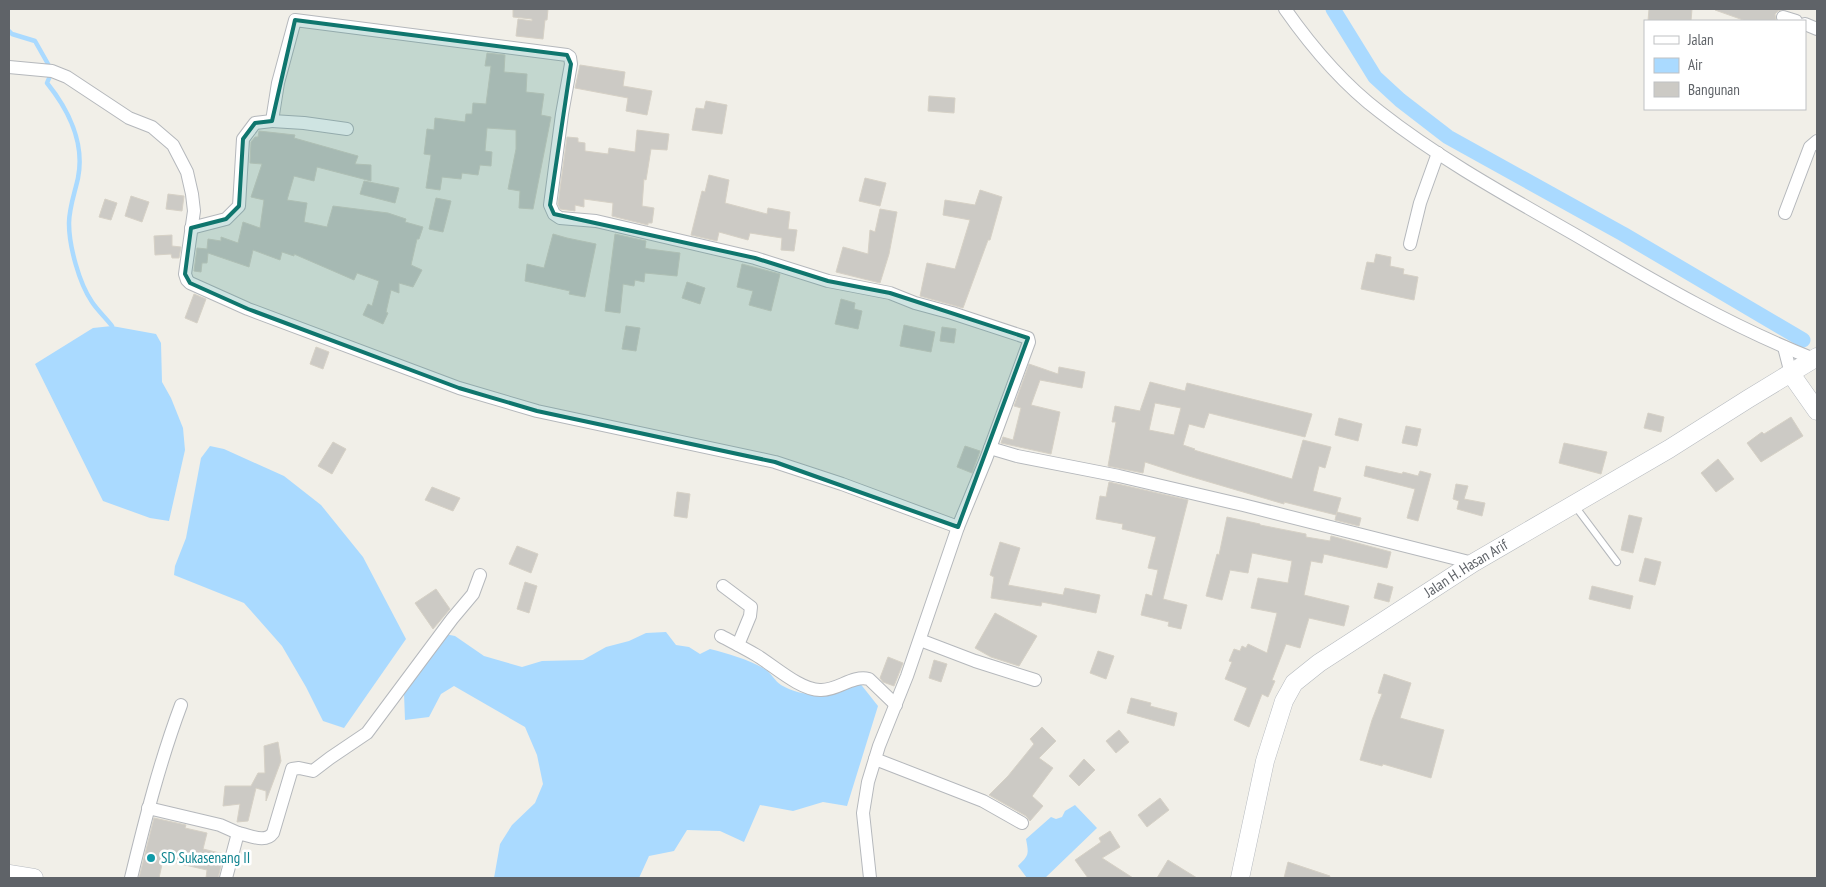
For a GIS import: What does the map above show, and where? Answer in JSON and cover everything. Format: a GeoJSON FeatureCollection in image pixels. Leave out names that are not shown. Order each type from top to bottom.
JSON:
{"type":"FeatureCollection","features":[{"type":"Feature","properties":{"kind":"main road","name":"Jalan H. Hasan Arif"},"geometry":{"type":"LineString","coordinates":[[1240,878],[1265,761],[1284,701],[1294,683],[1319,663],[1474,563],[1816,360]]}},
{"type":"Feature","properties":{"kind":"main road"},"geometry":{"type":"LineString","coordinates":[[1790,374],[1817,411]]}},
{"type":"Feature","properties":{"kind":"main road"},"geometry":{"type":"LineString","coordinates":[[9,874],[34,878]]}},
{"type":"Feature","properties":{"kind":"street"},"geometry":{"type":"LineString","coordinates":[[1285,9],[1300,30],[1343,78],[1379,112],[1438,153],[1670,291],[1784,347],[1816,360]]}},
{"type":"Feature","properties":{"kind":"street"},"geometry":{"type":"LineString","coordinates":[[1783,17],[1793,20]]}},
{"type":"Feature","properties":{"kind":"street"},"geometry":{"type":"LineString","coordinates":[[272,121],[278,83],[295,20],[567,54],[570,57],[571,64],[562,114],[550,205],[554,214],[560,218],[596,221],[754,258],[828,280],[890,292],[915,302],[1028,338],[1029,342],[990,448],[958,527],[920,640],[892,701],[868,782],[863,813],[870,878]]}},
{"type":"Feature","properties":{"kind":"street"},"geometry":{"type":"LineString","coordinates":[[9,68],[52,71],[73,81],[129,118],[152,127],[165,137],[179,153],[188,172],[194,211],[186,280],[197,287],[444,383],[506,404],[775,462],[958,527]]}},
{"type":"Feature","properties":{"kind":"street"},"geometry":{"type":"LineString","coordinates":[[191,228],[226,219],[239,206],[243,139],[255,123],[272,121],[304,123],[347,129]]}},
{"type":"Feature","properties":{"kind":"street"},"geometry":{"type":"LineString","coordinates":[[1785,214],[1810,147],[1817,141]]}},
{"type":"Feature","properties":{"kind":"street"},"geometry":{"type":"LineString","coordinates":[[1410,244],[1420,203],[1438,153]]}},
{"type":"Feature","properties":{"kind":"street"},"geometry":{"type":"LineString","coordinates":[[1784,347],[1790,374]]}},
{"type":"Feature","properties":{"kind":"street"},"geometry":{"type":"LineString","coordinates":[[990,448],[1018,456],[1119,476],[1243,505],[1474,563]]}},
{"type":"Feature","properties":{"kind":"street"},"geometry":{"type":"LineString","coordinates":[[148,808],[220,825],[238,833],[264,840],[269,838],[273,833],[292,770],[299,768],[313,771],[367,733],[452,619],[473,594],[480,575]]}},
{"type":"Feature","properties":{"kind":"street"},"geometry":{"type":"LineString","coordinates":[[723,586],[750,607],[750,616],[738,645]]}},
{"type":"Feature","properties":{"kind":"street"},"geometry":{"type":"LineString","coordinates":[[721,636],[813,689],[835,688],[858,678],[869,679],[892,701]]}},
{"type":"Feature","properties":{"kind":"street"},"geometry":{"type":"LineString","coordinates":[[920,640],[1035,680]]}},
{"type":"Feature","properties":{"kind":"street"},"geometry":{"type":"LineString","coordinates":[[130,878],[148,808],[181,705]]}},
{"type":"Feature","properties":{"kind":"street"},"geometry":{"type":"LineString","coordinates":[[875,759],[983,801],[1022,823]]}},
{"type":"Feature","properties":{"kind":"street"},"geometry":{"type":"LineString","coordinates":[[226,878],[238,833]]}},
{"type":"Feature","properties":{"kind":"lane"},"geometry":{"type":"LineString","coordinates":[[1574,505],[1617,562]]}},
{"type":"Feature","properties":{"kind":"highlighted area"},"geometry":{"type":"Polygon","coordinates":[[[295,20],[567,55],[571,64],[550,205],[554,214],[755,258],[828,281],[890,293],[1028,338],[958,527],[775,462],[537,411],[459,388],[248,309],[190,283],[185,274],[191,228],[226,219],[239,206],[243,139],[255,123],[272,121],[295,20]]]}},
{"type":"Feature","properties":{"kind":"water"},"geometry":{"type":"Polygon","coordinates":[[[112,326],[156,334],[161,343],[162,382],[171,398],[183,428],[185,450],[169,521],[150,518],[103,501],[35,364],[93,328],[112,326]]]}},
{"type":"Feature","properties":{"kind":"water"},"geometry":{"type":"Polygon","coordinates":[[[210,446],[224,449],[284,476],[321,505],[363,557],[406,639],[344,728],[323,721],[282,646],[244,603],[174,575],[175,566],[186,538],[201,458],[210,446]]]}},
{"type":"Feature","properties":{"kind":"water"},"geometry":{"type":"Polygon","coordinates":[[[666,632],[676,645],[689,647],[700,654],[710,649],[745,660],[765,669],[781,685],[801,693],[820,694],[859,682],[878,706],[847,806],[823,802],[793,811],[760,805],[744,842],[720,831],[687,830],[674,851],[649,856],[639,878],[494,878],[500,844],[512,825],[535,803],[543,784],[537,755],[525,727],[454,686],[441,694],[429,717],[405,720],[404,693],[445,634],[455,636],[484,656],[522,667],[542,661],[583,660],[606,647],[629,641],[646,633],[666,632]]]}},
{"type":"Feature","properties":{"kind":"water"},"geometry":{"type":"Polygon","coordinates":[[[1075,805],[1097,828],[1045,878],[1027,878],[1018,866],[1027,854],[1026,839],[1051,817],[1056,819],[1062,817],[1065,811],[1075,805]]]}},
{"type":"Feature","properties":{"kind":"building"},"geometry":{"type":"Polygon","coordinates":[[[513,9],[548,9],[543,39],[516,36],[518,19],[532,21],[532,19],[513,17],[513,9]]]}},
{"type":"Feature","properties":{"kind":"building"},"geometry":{"type":"Polygon","coordinates":[[[1649,9],[1692,9],[1691,20],[1648,20],[1649,9]]]}},
{"type":"Feature","properties":{"kind":"building"},"geometry":{"type":"Polygon","coordinates":[[[1783,9],[1775,14],[1776,20],[1743,20],[1715,10],[1783,9]]]}},
{"type":"Feature","properties":{"kind":"building"},"geometry":{"type":"Polygon","coordinates":[[[487,53],[505,55],[504,72],[527,74],[526,92],[544,94],[541,115],[551,117],[533,209],[519,208],[520,191],[508,189],[516,149],[516,130],[487,128],[485,151],[492,152],[491,166],[480,165],[478,175],[462,173],[461,179],[442,177],[440,190],[426,188],[431,155],[424,154],[427,129],[434,130],[435,118],[465,122],[466,114],[472,114],[473,103],[486,104],[491,66],[485,66],[487,53]]]}},
{"type":"Feature","properties":{"kind":"building"},"geometry":{"type":"Polygon","coordinates":[[[580,65],[625,72],[623,86],[652,91],[647,115],[626,111],[628,98],[575,88],[580,65]]]}},
{"type":"Feature","properties":{"kind":"building"},"geometry":{"type":"Polygon","coordinates":[[[929,96],[955,98],[954,113],[928,111],[929,96]]]}},
{"type":"Feature","properties":{"kind":"building"},"geometry":{"type":"Polygon","coordinates":[[[706,101],[727,105],[722,134],[692,130],[696,108],[704,109],[706,101]]]}},
{"type":"Feature","properties":{"kind":"building"},"geometry":{"type":"Polygon","coordinates":[[[637,130],[669,134],[667,150],[651,149],[646,180],[644,179],[642,206],[654,208],[652,223],[648,223],[648,225],[612,216],[613,203],[584,199],[584,207],[575,205],[575,211],[560,209],[558,204],[567,137],[578,138],[578,142],[585,143],[585,151],[608,154],[609,148],[635,152],[637,130]]]}},
{"type":"Feature","properties":{"kind":"building"},"geometry":{"type":"Polygon","coordinates":[[[259,131],[295,135],[294,138],[358,156],[355,164],[371,165],[371,181],[317,167],[314,181],[294,176],[287,200],[307,203],[304,222],[327,227],[333,206],[388,213],[406,219],[405,222],[423,227],[419,239],[417,239],[411,265],[422,270],[413,287],[399,283],[399,293],[391,290],[386,312],[388,313],[383,324],[363,315],[368,304],[372,306],[379,281],[357,273],[354,280],[294,254],[294,256],[282,252],[280,260],[253,250],[249,267],[208,253],[207,263],[202,263],[201,272],[194,271],[197,248],[207,249],[208,239],[221,241],[221,237],[238,243],[243,222],[260,228],[264,200],[251,197],[262,164],[250,163],[251,142],[255,137],[258,137],[259,131]]]}},
{"type":"Feature","properties":{"kind":"building"},"geometry":{"type":"Polygon","coordinates":[[[709,175],[729,180],[725,203],[767,214],[768,208],[790,212],[788,229],[797,230],[794,251],[781,250],[782,238],[750,233],[748,240],[719,232],[717,241],[691,235],[702,191],[705,192],[709,175]]]}},
{"type":"Feature","properties":{"kind":"building"},"geometry":{"type":"Polygon","coordinates":[[[865,178],[886,183],[880,206],[859,201],[865,178]]]}},
{"type":"Feature","properties":{"kind":"building"},"geometry":{"type":"Polygon","coordinates":[[[364,181],[399,188],[395,203],[360,194],[364,181]]]}},
{"type":"Feature","properties":{"kind":"building"},"geometry":{"type":"Polygon","coordinates":[[[980,190],[1002,197],[990,240],[988,240],[963,308],[920,296],[927,263],[955,269],[970,220],[943,215],[945,200],[975,205],[980,190]]]}},
{"type":"Feature","properties":{"kind":"building"},"geometry":{"type":"Polygon","coordinates":[[[168,194],[184,196],[182,211],[166,209],[168,194]]]}},
{"type":"Feature","properties":{"kind":"building"},"geometry":{"type":"Polygon","coordinates":[[[131,196],[149,202],[142,222],[125,216],[131,196]]]}},
{"type":"Feature","properties":{"kind":"building"},"geometry":{"type":"Polygon","coordinates":[[[436,198],[451,201],[443,232],[429,229],[436,198]]]}},
{"type":"Feature","properties":{"kind":"building"},"geometry":{"type":"Polygon","coordinates":[[[105,199],[117,203],[111,220],[99,217],[105,199]]]}},
{"type":"Feature","properties":{"kind":"building"},"geometry":{"type":"Polygon","coordinates":[[[880,209],[897,212],[889,254],[880,283],[836,272],[843,247],[868,254],[870,230],[875,232],[880,209]]]}},
{"type":"Feature","properties":{"kind":"building"},"geometry":{"type":"Polygon","coordinates":[[[553,234],[596,244],[585,297],[569,294],[570,291],[525,281],[527,264],[544,268],[553,234]]]}},
{"type":"Feature","properties":{"kind":"building"},"geometry":{"type":"Polygon","coordinates":[[[615,234],[646,241],[645,248],[680,253],[677,276],[645,273],[644,282],[635,280],[634,286],[623,284],[620,313],[605,311],[615,234]]]}},
{"type":"Feature","properties":{"kind":"building"},"geometry":{"type":"Polygon","coordinates":[[[172,235],[172,246],[181,247],[179,258],[172,258],[171,254],[155,255],[154,236],[172,235]]]}},
{"type":"Feature","properties":{"kind":"building"},"geometry":{"type":"Polygon","coordinates":[[[1376,254],[1391,257],[1390,266],[1404,269],[1403,274],[1418,277],[1414,300],[1361,289],[1367,262],[1374,263],[1376,254]]]}},
{"type":"Feature","properties":{"kind":"building"},"geometry":{"type":"Polygon","coordinates":[[[742,264],[780,274],[771,311],[749,305],[753,291],[737,287],[742,264]]]}},
{"type":"Feature","properties":{"kind":"building"},"geometry":{"type":"Polygon","coordinates":[[[687,282],[705,288],[700,304],[682,298],[687,282]]]}},
{"type":"Feature","properties":{"kind":"building"},"geometry":{"type":"Polygon","coordinates":[[[194,294],[206,299],[197,323],[185,318],[194,294]]]}},
{"type":"Feature","properties":{"kind":"building"},"geometry":{"type":"Polygon","coordinates":[[[841,299],[855,303],[854,309],[862,311],[858,329],[835,324],[841,299]]]}},
{"type":"Feature","properties":{"kind":"building"},"geometry":{"type":"Polygon","coordinates":[[[904,325],[935,332],[931,352],[900,346],[904,325]]]}},
{"type":"Feature","properties":{"kind":"building"},"geometry":{"type":"Polygon","coordinates":[[[626,326],[640,328],[636,351],[622,349],[626,326]]]}},
{"type":"Feature","properties":{"kind":"building"},"geometry":{"type":"Polygon","coordinates":[[[942,327],[956,329],[954,343],[940,341],[942,327]]]}},
{"type":"Feature","properties":{"kind":"building"},"geometry":{"type":"Polygon","coordinates":[[[316,347],[329,352],[323,369],[310,364],[316,347]]]}},
{"type":"Feature","properties":{"kind":"building"},"geometry":{"type":"Polygon","coordinates":[[[1029,364],[1058,374],[1059,367],[1085,372],[1082,388],[1040,380],[1031,405],[1060,412],[1051,454],[1001,443],[1003,437],[1013,440],[1021,408],[1014,406],[1029,364]]]}},
{"type":"Feature","properties":{"kind":"building"},"geometry":{"type":"Polygon","coordinates":[[[1150,382],[1185,391],[1187,383],[1312,414],[1305,437],[1209,413],[1204,428],[1189,424],[1183,445],[1292,479],[1303,440],[1331,447],[1325,468],[1319,466],[1313,491],[1341,498],[1336,515],[1284,502],[1284,504],[1145,462],[1143,473],[1108,466],[1116,422],[1112,422],[1115,406],[1140,411],[1150,382]],[[1155,403],[1149,430],[1174,435],[1181,408],[1155,403]]]}},
{"type":"Feature","properties":{"kind":"building"},"geometry":{"type":"Polygon","coordinates":[[[1648,413],[1664,417],[1661,432],[1644,428],[1648,413]]]}},
{"type":"Feature","properties":{"kind":"building"},"geometry":{"type":"Polygon","coordinates":[[[1791,417],[1803,436],[1761,462],[1747,443],[1762,432],[1764,434],[1791,417]]]}},
{"type":"Feature","properties":{"kind":"building"},"geometry":{"type":"Polygon","coordinates":[[[1339,418],[1362,424],[1358,441],[1335,435],[1339,418]]]}},
{"type":"Feature","properties":{"kind":"building"},"geometry":{"type":"Polygon","coordinates":[[[1406,426],[1421,429],[1417,446],[1402,443],[1406,426]]]}},
{"type":"Feature","properties":{"kind":"building"},"geometry":{"type":"Polygon","coordinates":[[[333,442],[346,449],[332,474],[318,466],[333,442]]]}},
{"type":"Feature","properties":{"kind":"building"},"geometry":{"type":"Polygon","coordinates":[[[1564,443],[1607,452],[1601,474],[1559,463],[1564,443]]]}},
{"type":"Feature","properties":{"kind":"building"},"geometry":{"type":"Polygon","coordinates":[[[965,446],[980,451],[972,473],[957,467],[965,446]]]}},
{"type":"Feature","properties":{"kind":"building"},"geometry":{"type":"Polygon","coordinates":[[[1718,459],[1734,479],[1716,492],[1701,473],[1718,459]]]}},
{"type":"Feature","properties":{"kind":"building"},"geometry":{"type":"Polygon","coordinates":[[[1366,466],[1418,476],[1420,471],[1431,474],[1418,521],[1407,518],[1415,489],[1364,476],[1366,466]]]}},
{"type":"Feature","properties":{"kind":"building"},"geometry":{"type":"Polygon","coordinates":[[[1109,482],[1188,500],[1163,599],[1187,605],[1181,629],[1168,626],[1169,622],[1141,615],[1146,594],[1152,596],[1158,570],[1148,568],[1156,537],[1122,529],[1123,524],[1096,519],[1100,496],[1106,497],[1109,482]]]}},
{"type":"Feature","properties":{"kind":"building"},"geometry":{"type":"Polygon","coordinates":[[[1456,484],[1468,486],[1464,499],[1485,503],[1482,516],[1457,509],[1459,501],[1453,499],[1456,484]]]}},
{"type":"Feature","properties":{"kind":"building"},"geometry":{"type":"Polygon","coordinates":[[[432,487],[460,498],[453,511],[425,500],[432,487]]]}},
{"type":"Feature","properties":{"kind":"building"},"geometry":{"type":"Polygon","coordinates":[[[677,492],[690,494],[687,518],[674,516],[677,492]]]}},
{"type":"Feature","properties":{"kind":"building"},"geometry":{"type":"Polygon","coordinates":[[[1337,512],[1361,518],[1359,526],[1335,520],[1337,512]]]}},
{"type":"Feature","properties":{"kind":"building"},"geometry":{"type":"Polygon","coordinates":[[[1629,515],[1642,518],[1633,553],[1621,550],[1629,515]]]}},
{"type":"Feature","properties":{"kind":"building"},"geometry":{"type":"Polygon","coordinates":[[[1227,517],[1306,534],[1306,537],[1330,541],[1331,536],[1391,552],[1387,568],[1324,554],[1322,563],[1311,561],[1304,595],[1349,606],[1344,626],[1309,618],[1300,648],[1286,644],[1272,680],[1275,681],[1268,697],[1262,694],[1249,727],[1234,720],[1247,688],[1225,679],[1232,662],[1229,661],[1234,649],[1240,651],[1242,646],[1246,648],[1248,644],[1267,653],[1277,613],[1251,608],[1258,578],[1288,583],[1292,561],[1252,553],[1248,573],[1230,570],[1222,600],[1206,596],[1217,554],[1219,555],[1227,517]]]}},
{"type":"Feature","properties":{"kind":"building"},"geometry":{"type":"Polygon","coordinates":[[[1000,542],[1020,548],[1008,585],[1063,595],[1065,588],[1100,595],[1096,613],[1042,602],[1041,606],[991,598],[994,577],[990,575],[1000,542]]]}},
{"type":"Feature","properties":{"kind":"building"},"geometry":{"type":"Polygon","coordinates":[[[517,546],[538,554],[531,573],[509,564],[517,546]]]}},
{"type":"Feature","properties":{"kind":"building"},"geometry":{"type":"Polygon","coordinates":[[[1645,558],[1661,562],[1655,585],[1639,581],[1645,558]]]}},
{"type":"Feature","properties":{"kind":"building"},"geometry":{"type":"Polygon","coordinates":[[[525,582],[537,586],[529,613],[517,609],[525,582]]]}},
{"type":"Feature","properties":{"kind":"building"},"geometry":{"type":"Polygon","coordinates":[[[1378,583],[1393,587],[1389,602],[1374,598],[1378,583]]]}},
{"type":"Feature","properties":{"kind":"building"},"geometry":{"type":"Polygon","coordinates":[[[1592,586],[1633,596],[1630,609],[1589,599],[1592,586]]]}},
{"type":"Feature","properties":{"kind":"building"},"geometry":{"type":"Polygon","coordinates":[[[436,589],[450,609],[433,629],[415,603],[436,589]]]}},
{"type":"Feature","properties":{"kind":"building"},"geometry":{"type":"Polygon","coordinates":[[[995,613],[1037,636],[1019,666],[991,657],[975,648],[995,613]]]}},
{"type":"Feature","properties":{"kind":"building"},"geometry":{"type":"Polygon","coordinates":[[[1098,651],[1114,656],[1106,679],[1090,673],[1098,651]]]}},
{"type":"Feature","properties":{"kind":"building"},"geometry":{"type":"Polygon","coordinates":[[[888,657],[903,663],[894,686],[883,682],[880,678],[888,657]]]}},
{"type":"Feature","properties":{"kind":"building"},"geometry":{"type":"Polygon","coordinates":[[[934,660],[947,664],[941,682],[929,678],[934,660]]]}},
{"type":"Feature","properties":{"kind":"building"},"geometry":{"type":"Polygon","coordinates":[[[1384,674],[1411,683],[1400,718],[1444,730],[1431,778],[1383,764],[1382,766],[1360,760],[1382,694],[1378,693],[1384,674]]]}},
{"type":"Feature","properties":{"kind":"building"},"geometry":{"type":"Polygon","coordinates":[[[1131,698],[1151,703],[1150,706],[1177,713],[1174,726],[1127,713],[1131,698]]]}},
{"type":"Feature","properties":{"kind":"building"},"geometry":{"type":"Polygon","coordinates":[[[1042,727],[1056,741],[1039,758],[1053,768],[1032,796],[1043,806],[1030,821],[1026,816],[989,795],[1008,776],[1034,744],[1030,739],[1042,727]]]}},
{"type":"Feature","properties":{"kind":"building"},"geometry":{"type":"Polygon","coordinates":[[[1119,730],[1129,742],[1116,753],[1106,741],[1119,730]]]}},
{"type":"Feature","properties":{"kind":"building"},"geometry":{"type":"Polygon","coordinates":[[[278,742],[281,761],[266,801],[266,791],[256,788],[248,821],[237,822],[240,804],[223,806],[225,786],[251,786],[258,773],[265,773],[264,746],[278,742]]]}},
{"type":"Feature","properties":{"kind":"building"},"geometry":{"type":"Polygon","coordinates":[[[1084,759],[1095,770],[1079,786],[1069,776],[1084,759]]]}},
{"type":"Feature","properties":{"kind":"building"},"geometry":{"type":"Polygon","coordinates":[[[1160,798],[1169,810],[1147,827],[1138,815],[1160,798]]]}},
{"type":"Feature","properties":{"kind":"building"},"geometry":{"type":"Polygon","coordinates":[[[154,818],[186,825],[185,828],[207,833],[203,849],[224,854],[218,878],[206,878],[207,870],[163,860],[159,878],[139,878],[154,818]]]}},
{"type":"Feature","properties":{"kind":"building"},"geometry":{"type":"Polygon","coordinates":[[[1110,831],[1120,847],[1102,858],[1133,878],[1088,878],[1075,860],[1101,842],[1099,838],[1110,831]]]}},
{"type":"Feature","properties":{"kind":"building"},"geometry":{"type":"Polygon","coordinates":[[[1168,860],[1184,870],[1197,878],[1157,878],[1168,860]]]}},
{"type":"Feature","properties":{"kind":"building"},"geometry":{"type":"Polygon","coordinates":[[[1288,862],[1330,876],[1329,878],[1284,878],[1288,862]]]}},
{"type":"Feature","properties":{"kind":"waterway"},"geometry":{"type":"LineString","coordinates":[[1333,9],[1375,77],[1400,100],[1448,137],[1623,234],[1803,340]]}},
{"type":"Feature","properties":{"kind":"waterway"},"geometry":{"type":"LineString","coordinates":[[9,31],[12,34],[35,41],[52,71],[47,83],[62,104],[73,127],[77,139],[80,165],[69,217],[69,232],[73,253],[87,294],[112,326]]}},
{"type":"Feature","properties":{"kind":"place","name":"SD Sukasenang II"},"geometry":{"type":"Point","coordinates":[151,858]}}]}
